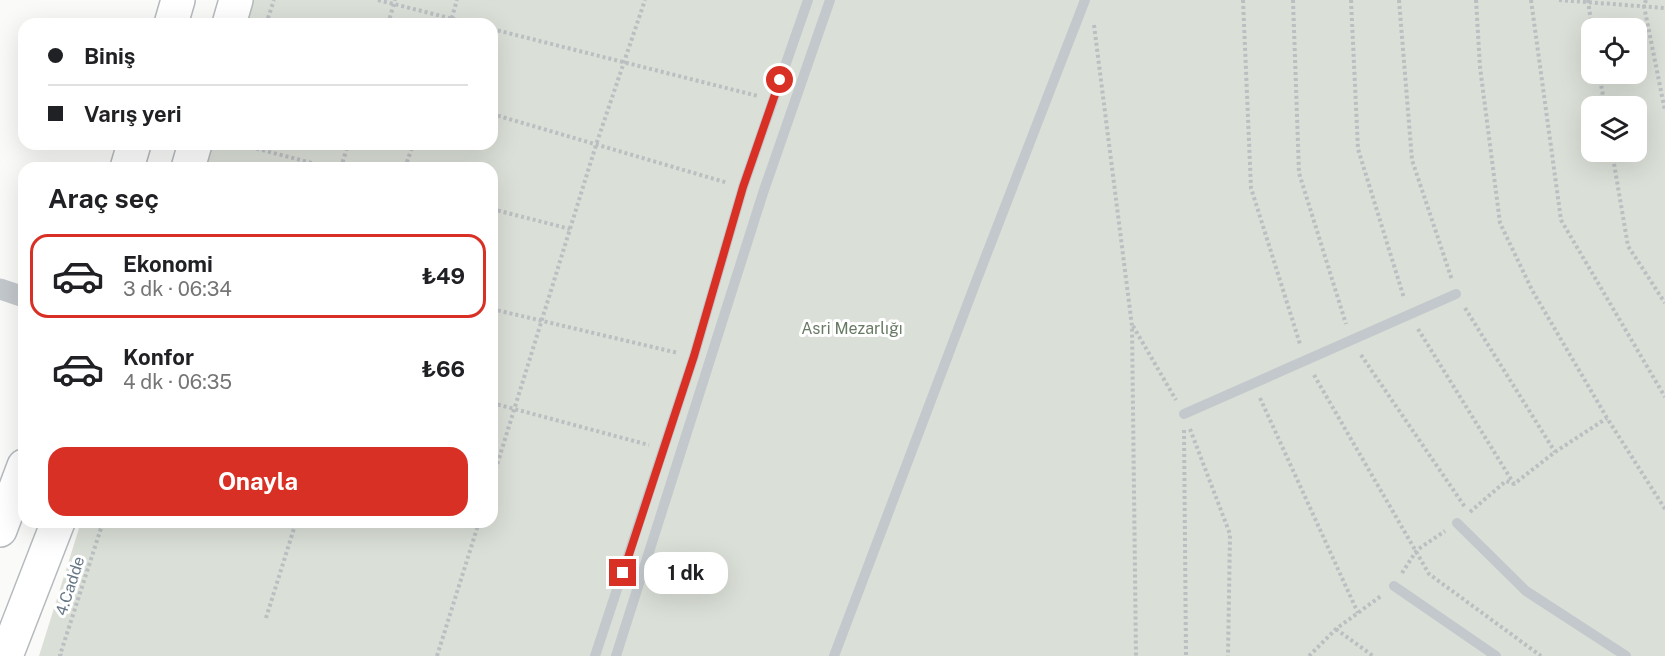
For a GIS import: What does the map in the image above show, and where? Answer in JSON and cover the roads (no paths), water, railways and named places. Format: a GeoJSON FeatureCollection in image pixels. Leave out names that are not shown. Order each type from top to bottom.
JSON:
{"type":"FeatureCollection","features":[{"type":"Feature","properties":{"kind":"main road"},"geometry":{"type":"LineString","coordinates":[[173,18],[178,0]]}},
{"type":"Feature","properties":{"kind":"main road"},"geometry":{"type":"LineString","coordinates":[[231,18],[236,0]]}},
{"type":"Feature","properties":{"kind":"main road"},"geometry":{"type":"LineString","coordinates":[[0,530],[18,482]]}},
{"type":"Feature","properties":{"kind":"main road"},"geometry":{"type":"LineString","coordinates":[[6,656],[56,528]]}},
{"type":"Feature","properties":{"kind":"street"},"geometry":{"type":"LineString","coordinates":[[0,289],[18,295]]}},
{"type":"Feature","properties":{"kind":"lane"},"geometry":{"type":"LineString","coordinates":[[595,656],[694,356],[743,187],[808,0]]}},
{"type":"Feature","properties":{"kind":"lane"},"geometry":{"type":"LineString","coordinates":[[616,656],[763,194],[830,0]]}},
{"type":"Feature","properties":{"kind":"lane"},"geometry":{"type":"LineString","coordinates":[[834,656],[972,290],[1085,0]]}},
{"type":"Feature","properties":{"kind":"lane"},"geometry":{"type":"LineString","coordinates":[[1184,414],[1351,341],[1408,313],[1456,294]]}},
{"type":"Feature","properties":{"kind":"lane"},"geometry":{"type":"LineString","coordinates":[[1457,523],[1526,591],[1626,656]]}},
{"type":"Feature","properties":{"kind":"lane"},"geometry":{"type":"LineString","coordinates":[[1394,586],[1496,656]]}},
{"type":"Feature","properties":{"kind":"park label","name":"Asri Mezarlığı"},"geometry":{"type":"Point","coordinates":[852,328]}}]}
